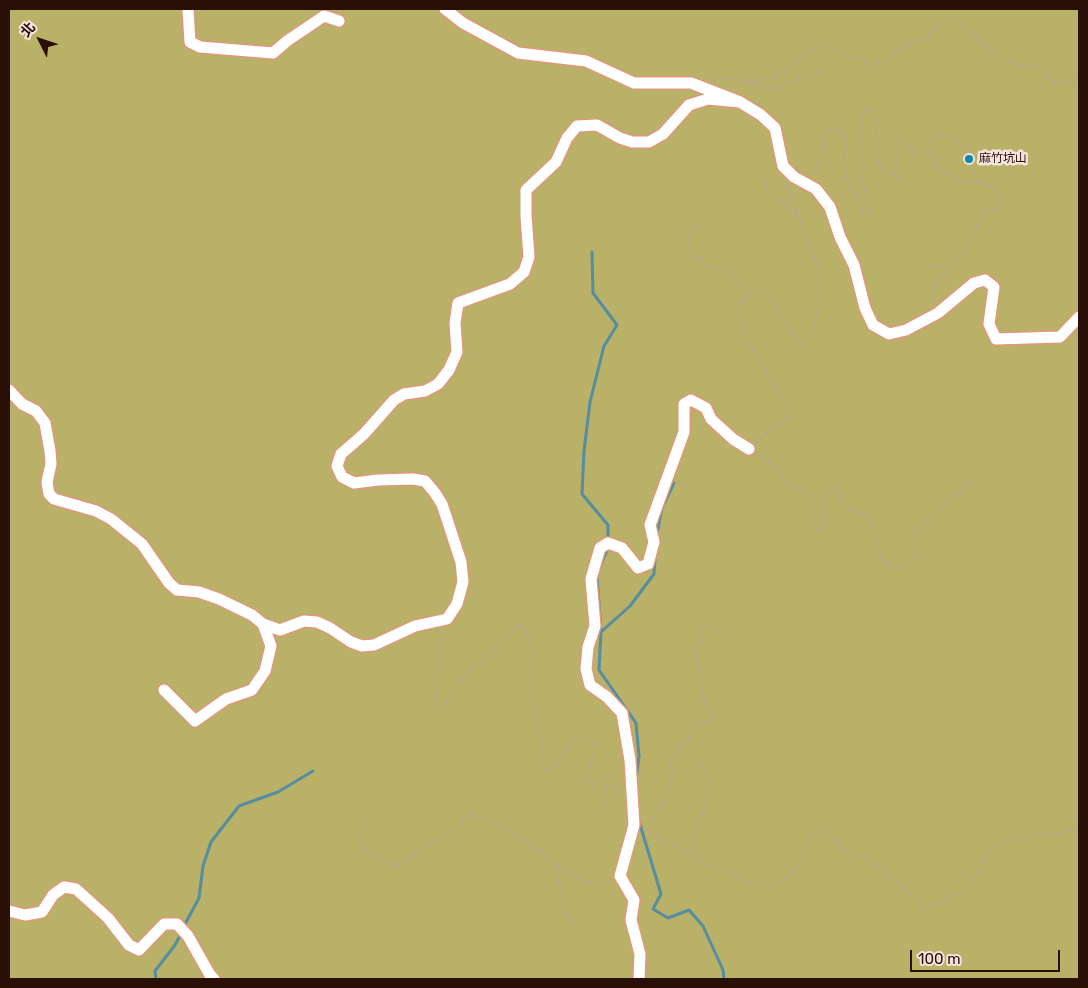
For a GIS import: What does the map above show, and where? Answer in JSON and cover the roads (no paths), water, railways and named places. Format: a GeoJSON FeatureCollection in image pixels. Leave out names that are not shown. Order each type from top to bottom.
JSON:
{"type":"FeatureCollection","features":[{"type":"Feature","properties":{"kind":"street"},"geometry":{"type":"LineString","coordinates":[[188,9],[190,42],[200,47],[273,53],[324,16],[340,21]]}},
{"type":"Feature","properties":{"kind":"street"},"geometry":{"type":"LineString","coordinates":[[444,9],[463,23],[518,53],[586,61],[634,83],[691,83],[740,102],[761,115],[775,128],[783,166],[794,177],[816,189],[830,207],[840,237],[854,265],[865,308],[873,325],[889,334],[906,330],[938,313],[974,283],[985,280],[994,287],[989,324],[996,339],[1060,337],[1079,318]]}},
{"type":"Feature","properties":{"kind":"street"},"geometry":{"type":"LineString","coordinates":[[9,390],[22,404],[36,412],[45,424],[51,464],[47,482],[49,494],[54,499],[96,511],[111,519],[142,544],[169,584],[177,590],[199,592],[219,599],[252,615],[263,624],[280,630],[304,621],[317,622],[330,628],[350,642],[362,646],[374,645],[415,626],[447,619],[457,604],[463,582],[461,562],[444,510],[435,493],[425,481],[413,479],[354,483],[342,477],[338,466],[341,454],[364,434],[394,400],[404,394],[426,390],[438,384],[449,370],[456,352],[455,323],[458,303],[510,284],[524,272],[530,257],[526,216],[526,190],[556,162],[567,138],[577,126],[597,125],[620,138],[632,142],[649,142],[663,134],[689,106],[708,100],[740,102]]}},
{"type":"Feature","properties":{"kind":"street"},"geometry":{"type":"LineString","coordinates":[[639,979],[640,954],[631,920],[634,900],[620,876],[634,825],[630,760],[622,713],[607,697],[590,685],[586,669],[588,647],[595,626],[591,579],[600,548],[608,543],[622,548],[638,568],[648,564],[654,542],[650,525],[684,432],[684,404],[691,400],[706,408],[711,419],[733,439],[749,449]]}},
{"type":"Feature","properties":{"kind":"street"},"geometry":{"type":"LineString","coordinates":[[164,690],[195,721],[226,699],[252,690],[265,671],[272,646],[263,624]]}},
{"type":"Feature","properties":{"kind":"street"},"geometry":{"type":"LineString","coordinates":[[9,910],[25,914],[42,912],[53,895],[64,887],[76,889],[108,918],[129,945],[139,950],[164,924],[177,924],[188,936],[210,976],[214,979]]}},
{"type":"Feature","properties":{"kind":"waterway"},"geometry":{"type":"LineString","coordinates":[[592,252],[593,293],[617,325],[604,346],[590,402],[584,451],[582,494],[608,525],[608,542]]}},
{"type":"Feature","properties":{"kind":"waterway"},"geometry":{"type":"LineString","coordinates":[[657,534],[662,508],[674,483]]}},
{"type":"Feature","properties":{"kind":"waterway"},"geometry":{"type":"LineString","coordinates":[[600,567],[608,548]]}},
{"type":"Feature","properties":{"kind":"waterway"},"geometry":{"type":"LineString","coordinates":[[602,631],[630,606],[654,574],[655,558]]}},
{"type":"Feature","properties":{"kind":"waterway"},"geometry":{"type":"LineString","coordinates":[[597,575],[601,632],[599,670],[636,723],[639,756],[636,780]]}},
{"type":"Feature","properties":{"kind":"waterway"},"geometry":{"type":"LineString","coordinates":[[184,926],[199,898],[203,866],[211,842],[239,806],[278,792],[313,771]]}},
{"type":"Feature","properties":{"kind":"waterway"},"geometry":{"type":"LineString","coordinates":[[639,821],[661,894],[653,909],[668,918],[689,910],[703,926],[723,970],[724,979]]}},
{"type":"Feature","properties":{"kind":"waterway"},"geometry":{"type":"LineString","coordinates":[[156,979],[155,971],[175,945],[182,932]]}},
{"type":"Feature","properties":{"kind":"place","name":"麻竹坑山"},"geometry":{"type":"Point","coordinates":[969,159]}}]}
